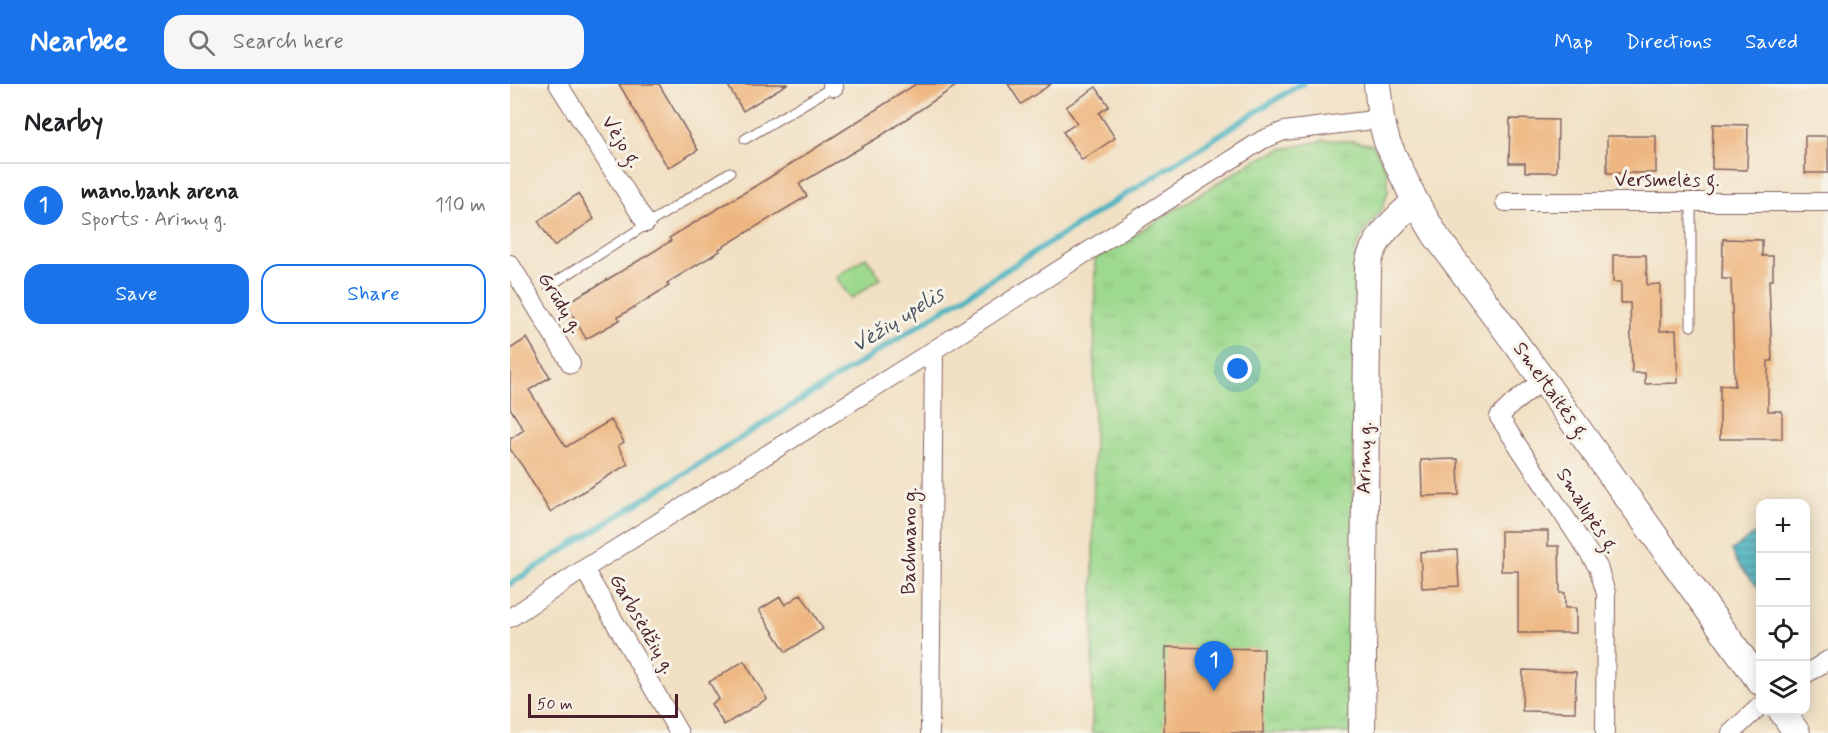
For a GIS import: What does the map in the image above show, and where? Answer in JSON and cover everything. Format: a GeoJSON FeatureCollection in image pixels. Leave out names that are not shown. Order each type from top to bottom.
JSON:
{"type":"FeatureCollection","features":[{"type":"Feature","properties":{"kind":"main road","name":"Smeltaitės g."},"geometry":{"type":"LineString","coordinates":[[1377,84],[1381,119],[1387,142],[1415,201],[1436,236],[1756,675]]}},
{"type":"Feature","properties":{"kind":"main road","name":"Arimų g."},"geometry":{"type":"LineString","coordinates":[[1362,733],[1368,265],[1370,255],[1383,234],[1415,201]]}},
{"type":"Feature","properties":{"kind":"main road"},"geometry":{"type":"LineString","coordinates":[[1784,715],[1797,733]]}},
{"type":"Feature","properties":{"kind":"street","name":"Vėjo g."},"geometry":{"type":"LineString","coordinates":[[558,84],[646,223]]}},
{"type":"Feature","properties":{"kind":"street"},"geometry":{"type":"LineString","coordinates":[[510,618],[1262,140],[1284,131],[1381,119]]}},
{"type":"Feature","properties":{"kind":"street","name":"Versmelės g."},"geometry":{"type":"LineString","coordinates":[[1505,202],[1828,202]]}},
{"type":"Feature","properties":{"kind":"street","name":"Grūdų g."},"geometry":{"type":"LineString","coordinates":[[510,264],[572,364]]}},
{"type":"Feature","properties":{"kind":"street","name":"Bachmano g."},"geometry":{"type":"LineString","coordinates":[[930,733],[934,350]]}},
{"type":"Feature","properties":{"kind":"street","name":"Smalupės g."},"geometry":{"type":"LineString","coordinates":[[1543,380],[1499,417],[1598,567],[1606,593],[1605,733]]}},
{"type":"Feature","properties":{"kind":"street","name":"Garbsėdžių g."},"geometry":{"type":"LineString","coordinates":[[584,569],[679,733]]}},
{"type":"Feature","properties":{"kind":"street"},"geometry":{"type":"LineString","coordinates":[[1810,672],[1828,660]]}},
{"type":"Feature","properties":{"kind":"street"},"geometry":{"type":"LineString","coordinates":[[1731,733],[1756,710]]}},
{"type":"Feature","properties":{"kind":"lane"},"geometry":{"type":"LineString","coordinates":[[745,139],[834,85]]}},
{"type":"Feature","properties":{"kind":"lane"},"geometry":{"type":"LineString","coordinates":[[549,286],[730,172]]}},
{"type":"Feature","properties":{"kind":"lane"},"geometry":{"type":"LineString","coordinates":[[1691,202],[1691,326]]}},
{"type":"Feature","properties":{"kind":"green space"},"geometry":{"type":"Polygon","coordinates":[[[1325,140],[1353,141],[1373,145],[1387,172],[1388,191],[1382,210],[1364,232],[1355,251],[1351,733],[1092,733],[1095,259],[1252,162],[1282,149],[1325,140]]]}},
{"type":"Feature","properties":{"kind":"green space"},"geometry":{"type":"Polygon","coordinates":[[[866,257],[881,278],[851,299],[836,277],[866,257]]]}},
{"type":"Feature","properties":{"kind":"water"},"geometry":{"type":"Polygon","coordinates":[[[1756,533],[1756,585],[1736,561],[1732,550],[1756,533]]]}},
{"type":"Feature","properties":{"kind":"building"},"geometry":{"type":"Polygon","coordinates":[[[619,84],[659,84],[698,150],[668,168],[619,84]]]}},
{"type":"Feature","properties":{"kind":"building"},"geometry":{"type":"Polygon","coordinates":[[[727,84],[787,84],[743,111],[727,84]]]}},
{"type":"Feature","properties":{"kind":"building"},"geometry":{"type":"Polygon","coordinates":[[[916,84],[959,84],[879,137],[799,184],[807,196],[719,249],[720,251],[667,283],[669,286],[618,317],[620,320],[586,339],[566,303],[671,241],[669,238],[916,84]]]}},
{"type":"Feature","properties":{"kind":"building"},"geometry":{"type":"Polygon","coordinates":[[[1008,84],[1051,84],[1021,104],[1008,84]]]}},
{"type":"Feature","properties":{"kind":"building"},"geometry":{"type":"Polygon","coordinates":[[[1096,87],[1109,106],[1099,113],[1115,138],[1082,160],[1063,132],[1077,123],[1066,107],[1096,87]]]}},
{"type":"Feature","properties":{"kind":"building"},"geometry":{"type":"Polygon","coordinates":[[[1510,119],[1558,120],[1557,172],[1525,172],[1525,163],[1509,163],[1510,119]]]}},
{"type":"Feature","properties":{"kind":"building"},"geometry":{"type":"Polygon","coordinates":[[[1713,124],[1748,125],[1747,170],[1712,169],[1713,124]]]}},
{"type":"Feature","properties":{"kind":"building"},"geometry":{"type":"Polygon","coordinates":[[[1607,136],[1656,136],[1656,173],[1607,173],[1607,136]]]}},
{"type":"Feature","properties":{"kind":"building"},"geometry":{"type":"Polygon","coordinates":[[[1805,136],[1828,136],[1828,173],[1805,173],[1805,136]]]}},
{"type":"Feature","properties":{"kind":"building"},"geometry":{"type":"Polygon","coordinates":[[[578,194],[594,219],[554,246],[538,221],[578,194]]]}},
{"type":"Feature","properties":{"kind":"building"},"geometry":{"type":"Polygon","coordinates":[[[1723,239],[1762,240],[1762,256],[1773,256],[1773,280],[1769,280],[1772,361],[1768,361],[1768,411],[1782,411],[1782,439],[1720,439],[1720,385],[1735,386],[1731,279],[1722,279],[1723,239]]]}},
{"type":"Feature","properties":{"kind":"building"},"geometry":{"type":"Polygon","coordinates":[[[1613,255],[1646,255],[1647,285],[1660,284],[1660,331],[1676,330],[1678,383],[1645,384],[1645,373],[1632,373],[1630,303],[1621,303],[1621,282],[1613,282],[1613,255]]]}},
{"type":"Feature","properties":{"kind":"building"},"geometry":{"type":"Polygon","coordinates":[[[527,338],[550,377],[529,390],[566,447],[611,420],[624,442],[618,446],[628,464],[550,512],[510,449],[510,439],[524,430],[510,408],[510,349],[527,338]]]}},
{"type":"Feature","properties":{"kind":"building"},"geometry":{"type":"Polygon","coordinates":[[[1458,459],[1459,495],[1422,496],[1421,460],[1458,459]]]}},
{"type":"Feature","properties":{"kind":"building"},"geometry":{"type":"Polygon","coordinates":[[[1501,531],[1548,531],[1548,546],[1559,546],[1560,593],[1565,593],[1565,608],[1576,608],[1576,633],[1518,633],[1518,571],[1501,571],[1501,531]]]}},
{"type":"Feature","properties":{"kind":"building"},"geometry":{"type":"Polygon","coordinates":[[[1457,550],[1459,586],[1422,588],[1420,552],[1457,550]]]}},
{"type":"Feature","properties":{"kind":"building"},"geometry":{"type":"Polygon","coordinates":[[[801,594],[823,629],[786,652],[759,610],[780,597],[785,605],[801,594]]]}},
{"type":"Feature","properties":{"kind":"building"},"geometry":{"type":"Polygon","coordinates":[[[1166,647],[1264,649],[1263,733],[1164,733],[1166,647]]]}},
{"type":"Feature","properties":{"kind":"building"},"geometry":{"type":"Polygon","coordinates":[[[744,661],[767,699],[724,725],[711,704],[719,699],[709,682],[744,661]]]}},
{"type":"Feature","properties":{"kind":"building"},"geometry":{"type":"Polygon","coordinates":[[[1523,670],[1576,672],[1575,712],[1522,711],[1523,670]]]}},
{"type":"Feature","properties":{"kind":"waterway","name":"Vėžių upelis"},"geometry":{"type":"LineString","coordinates":[[510,584],[1303,84]]}},
{"type":"Feature","properties":{"kind":"place","name":"mano.bank arena"},"geometry":{"type":"Point","coordinates":[1214,691]}}]}
